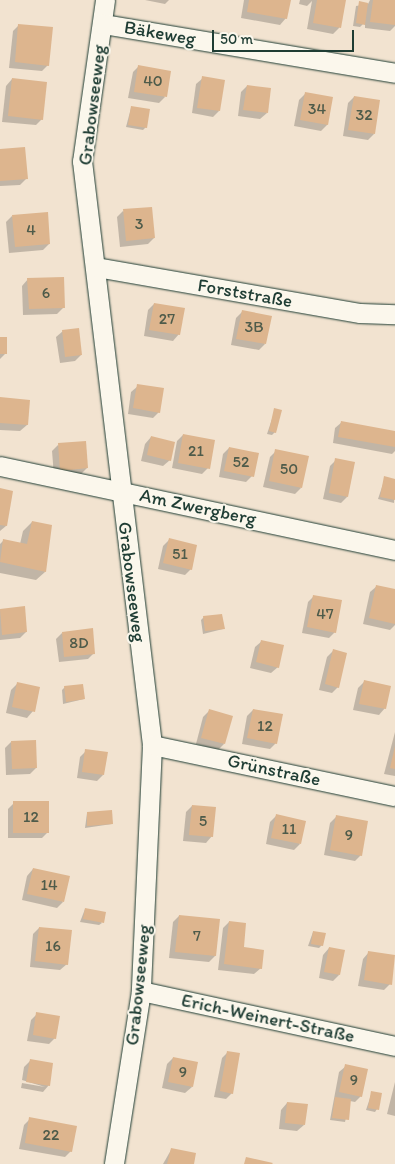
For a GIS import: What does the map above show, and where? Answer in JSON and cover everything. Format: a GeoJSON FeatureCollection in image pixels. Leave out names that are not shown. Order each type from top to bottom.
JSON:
{"type":"FeatureCollection","features":[{"type":"Feature","properties":{"kind":"street","name":"Grabowseeweg"},"geometry":{"type":"LineString","coordinates":[[105,0],[82,161],[152,745],[141,991],[114,1164]]}},
{"type":"Feature","properties":{"kind":"street","name":"Bäkeweg"},"geometry":{"type":"LineString","coordinates":[[103,24],[395,73]]}},
{"type":"Feature","properties":{"kind":"street","name":"Forststraße"},"geometry":{"type":"LineString","coordinates":[[96,267],[360,313],[395,314]]}},
{"type":"Feature","properties":{"kind":"street","name":"Am Zwergberg"},"geometry":{"type":"LineString","coordinates":[[0,466],[395,550]]}},
{"type":"Feature","properties":{"kind":"street","name":"Grünstraße"},"geometry":{"type":"LineString","coordinates":[[152,745],[395,796]]}},
{"type":"Feature","properties":{"kind":"street","name":"Erich-Weinert-Straße"},"geometry":{"type":"LineString","coordinates":[[141,991],[395,1046]]}},
{"type":"Feature","properties":{"kind":"building"},"geometry":{"type":"Polygon","coordinates":[[[249,0],[291,0],[287,19],[247,12],[249,0]]]}},
{"type":"Feature","properties":{"kind":"building"},"geometry":{"type":"Polygon","coordinates":[[[317,0],[346,0],[341,28],[313,23],[317,0]]]}},
{"type":"Feature","properties":{"kind":"building"},"geometry":{"type":"Polygon","coordinates":[[[373,0],[395,0],[395,25],[370,22],[373,0]]]}},
{"type":"Feature","properties":{"kind":"building"},"geometry":{"type":"Polygon","coordinates":[[[359,1],[368,3],[365,25],[356,23],[359,1]]]}},
{"type":"Feature","properties":{"kind":"building"},"geometry":{"type":"Polygon","coordinates":[[[18,24],[53,27],[49,66],[15,62],[18,24]]]}},
{"type":"Feature","properties":{"kind":"building"},"geometry":{"type":"Polygon","coordinates":[[[138,65],[171,71],[167,97],[134,92],[138,65]]]}},
{"type":"Feature","properties":{"kind":"building"},"geometry":{"type":"Polygon","coordinates":[[[202,76],[225,80],[220,111],[197,108],[202,76]]]}},
{"type":"Feature","properties":{"kind":"building"},"geometry":{"type":"Polygon","coordinates":[[[12,78],[47,82],[43,120],[8,116],[12,78]]]}},
{"type":"Feature","properties":{"kind":"building"},"geometry":{"type":"Polygon","coordinates":[[[247,85],[271,88],[268,113],[243,110],[247,85]]]}},
{"type":"Feature","properties":{"kind":"building"},"geometry":{"type":"Polygon","coordinates":[[[305,92],[333,97],[328,125],[300,120],[305,92]]]}},
{"type":"Feature","properties":{"kind":"building"},"geometry":{"type":"Polygon","coordinates":[[[354,96],[380,100],[375,134],[348,130],[354,96]]]}},
{"type":"Feature","properties":{"kind":"building"},"geometry":{"type":"Polygon","coordinates":[[[131,106],[150,109],[147,128],[128,125],[131,106]]]}},
{"type":"Feature","properties":{"kind":"building"},"geometry":{"type":"Polygon","coordinates":[[[25,147],[28,179],[0,181],[0,149],[25,147]]]}},
{"type":"Feature","properties":{"kind":"building"},"geometry":{"type":"Polygon","coordinates":[[[152,207],[155,238],[126,241],[123,209],[152,207]]]}},
{"type":"Feature","properties":{"kind":"building"},"geometry":{"type":"Polygon","coordinates":[[[48,212],[50,244],[15,247],[12,215],[48,212]]]}},
{"type":"Feature","properties":{"kind":"building"},"geometry":{"type":"Polygon","coordinates":[[[64,277],[65,308],[29,309],[27,278],[64,277]]]}},
{"type":"Feature","properties":{"kind":"building"},"geometry":{"type":"Polygon","coordinates":[[[154,303],[185,308],[180,335],[149,330],[154,303]]]}},
{"type":"Feature","properties":{"kind":"building"},"geometry":{"type":"Polygon","coordinates":[[[242,310],[272,316],[266,344],[236,339],[242,310]]]}},
{"type":"Feature","properties":{"kind":"building"},"geometry":{"type":"Polygon","coordinates":[[[79,328],[82,355],[65,357],[62,330],[79,328]]]}},
{"type":"Feature","properties":{"kind":"building"},"geometry":{"type":"Polygon","coordinates":[[[0,337],[7,337],[7,354],[0,354],[0,337]]]}},
{"type":"Feature","properties":{"kind":"building"},"geometry":{"type":"Polygon","coordinates":[[[137,384],[164,388],[160,413],[133,408],[137,384]]]}},
{"type":"Feature","properties":{"kind":"building"},"geometry":{"type":"Polygon","coordinates":[[[0,397],[30,400],[28,425],[0,423],[0,397]]]}},
{"type":"Feature","properties":{"kind":"building"},"geometry":{"type":"Polygon","coordinates":[[[274,408],[282,410],[276,433],[269,431],[274,408]]]}},
{"type":"Feature","properties":{"kind":"building"},"geometry":{"type":"Polygon","coordinates":[[[341,421],[395,431],[395,447],[338,437],[341,421]]]}},
{"type":"Feature","properties":{"kind":"building"},"geometry":{"type":"Polygon","coordinates":[[[183,434],[215,440],[210,469],[178,463],[183,434]]]}},
{"type":"Feature","properties":{"kind":"building"},"geometry":{"type":"Polygon","coordinates":[[[151,436],[175,442],[171,461],[147,455],[151,436]]]}},
{"type":"Feature","properties":{"kind":"building"},"geometry":{"type":"Polygon","coordinates":[[[86,441],[88,468],[60,471],[58,443],[86,441]]]}},
{"type":"Feature","properties":{"kind":"building"},"geometry":{"type":"Polygon","coordinates":[[[229,447],[259,453],[254,477],[224,471],[229,447]]]}},
{"type":"Feature","properties":{"kind":"building"},"geometry":{"type":"Polygon","coordinates":[[[275,449],[309,456],[302,488],[269,481],[275,449]]]}},
{"type":"Feature","properties":{"kind":"building"},"geometry":{"type":"Polygon","coordinates":[[[335,458],[355,462],[348,497],[329,493],[335,458]]]}},
{"type":"Feature","properties":{"kind":"building"},"geometry":{"type":"Polygon","coordinates":[[[384,476],[395,479],[395,500],[380,497],[384,476]]]}},
{"type":"Feature","properties":{"kind":"building"},"geometry":{"type":"Polygon","coordinates":[[[0,488],[13,491],[7,526],[0,525],[0,488]]]}},
{"type":"Feature","properties":{"kind":"building"},"geometry":{"type":"Polygon","coordinates":[[[32,521],[52,525],[46,572],[0,562],[3,539],[27,544],[32,521]]]}},
{"type":"Feature","properties":{"kind":"building"},"geometry":{"type":"Polygon","coordinates":[[[169,538],[197,545],[192,570],[163,563],[169,538]]]}},
{"type":"Feature","properties":{"kind":"building"},"geometry":{"type":"Polygon","coordinates":[[[376,585],[395,589],[395,624],[369,618],[376,585]]]}},
{"type":"Feature","properties":{"kind":"building"},"geometry":{"type":"Polygon","coordinates":[[[313,595],[342,600],[336,633],[307,627],[313,595]]]}},
{"type":"Feature","properties":{"kind":"building"},"geometry":{"type":"Polygon","coordinates":[[[25,606],[27,632],[2,635],[0,609],[25,606]]]}},
{"type":"Feature","properties":{"kind":"building"},"geometry":{"type":"Polygon","coordinates":[[[222,614],[225,629],[205,631],[203,616],[222,614]]]}},
{"type":"Feature","properties":{"kind":"building"},"geometry":{"type":"Polygon","coordinates":[[[93,628],[95,654],[64,657],[62,632],[93,628]]]}},
{"type":"Feature","properties":{"kind":"building"},"geometry":{"type":"Polygon","coordinates":[[[261,640],[284,645],[279,668],[256,662],[261,640]]]}},
{"type":"Feature","properties":{"kind":"building"},"geometry":{"type":"Polygon","coordinates":[[[333,649],[347,653],[339,688],[325,684],[333,649]]]}},
{"type":"Feature","properties":{"kind":"building"},"geometry":{"type":"Polygon","coordinates":[[[364,680],[391,686],[386,709],[359,704],[364,680]]]}},
{"type":"Feature","properties":{"kind":"building"},"geometry":{"type":"Polygon","coordinates":[[[17,682],[40,687],[35,712],[12,707],[17,682]]]}},
{"type":"Feature","properties":{"kind":"building"},"geometry":{"type":"Polygon","coordinates":[[[83,684],[85,699],[66,702],[64,686],[83,684]]]}},
{"type":"Feature","properties":{"kind":"building"},"geometry":{"type":"Polygon","coordinates":[[[209,709],[233,716],[225,744],[201,738],[209,709]]]}},
{"type":"Feature","properties":{"kind":"building"},"geometry":{"type":"Polygon","coordinates":[[[253,709],[283,714],[277,744],[247,738],[253,709]]]}},
{"type":"Feature","properties":{"kind":"building"},"geometry":{"type":"Polygon","coordinates":[[[36,740],[37,768],[12,769],[11,741],[36,740]]]}},
{"type":"Feature","properties":{"kind":"building"},"geometry":{"type":"Polygon","coordinates":[[[395,746],[395,769],[390,768],[395,746]]]}},
{"type":"Feature","properties":{"kind":"building"},"geometry":{"type":"Polygon","coordinates":[[[85,749],[108,752],[104,775],[82,772],[85,749]]]}},
{"type":"Feature","properties":{"kind":"building"},"geometry":{"type":"Polygon","coordinates":[[[13,801],[49,801],[49,833],[13,833],[13,801]]]}},
{"type":"Feature","properties":{"kind":"building"},"geometry":{"type":"Polygon","coordinates":[[[192,805],[216,807],[213,837],[189,835],[192,805]]]}},
{"type":"Feature","properties":{"kind":"building"},"geometry":{"type":"Polygon","coordinates":[[[112,810],[113,824],[87,826],[87,812],[112,810]]]}},
{"type":"Feature","properties":{"kind":"building"},"geometry":{"type":"Polygon","coordinates":[[[276,814],[306,821],[301,844],[271,838],[276,814]]]}},
{"type":"Feature","properties":{"kind":"building"},"geometry":{"type":"Polygon","coordinates":[[[336,815],[368,821],[362,856],[330,850],[336,815]]]}},
{"type":"Feature","properties":{"kind":"building"},"geometry":{"type":"Polygon","coordinates":[[[33,868],[70,876],[64,902],[27,894],[33,868]]]}},
{"type":"Feature","properties":{"kind":"building"},"geometry":{"type":"Polygon","coordinates":[[[85,908],[106,912],[104,923],[83,919],[85,908]]]}},
{"type":"Feature","properties":{"kind":"building"},"geometry":{"type":"Polygon","coordinates":[[[179,915],[220,919],[216,956],[175,952],[179,915]]]}},
{"type":"Feature","properties":{"kind":"building"},"geometry":{"type":"Polygon","coordinates":[[[229,921],[246,923],[244,947],[264,950],[262,969],[224,964],[229,921]]]}},
{"type":"Feature","properties":{"kind":"building"},"geometry":{"type":"Polygon","coordinates":[[[39,927],[72,930],[68,965],[35,961],[39,927]]]}},
{"type":"Feature","properties":{"kind":"building"},"geometry":{"type":"Polygon","coordinates":[[[313,931],[326,933],[323,946],[311,944],[313,931]]]}},
{"type":"Feature","properties":{"kind":"building"},"geometry":{"type":"Polygon","coordinates":[[[329,947],[345,950],[340,975],[324,972],[329,947]]]}},
{"type":"Feature","properties":{"kind":"building"},"geometry":{"type":"Polygon","coordinates":[[[368,951],[395,955],[392,985],[364,980],[368,951]]]}},
{"type":"Feature","properties":{"kind":"building"},"geometry":{"type":"Polygon","coordinates":[[[36,1012],[60,1016],[56,1039],[33,1035],[36,1012]]]}},
{"type":"Feature","properties":{"kind":"building"},"geometry":{"type":"Polygon","coordinates":[[[227,1051],[240,1053],[233,1094],[220,1091],[227,1051]]]}},
{"type":"Feature","properties":{"kind":"building"},"geometry":{"type":"Polygon","coordinates":[[[173,1057],[198,1062],[193,1087],[168,1082],[173,1057]]]}},
{"type":"Feature","properties":{"kind":"building"},"geometry":{"type":"Polygon","coordinates":[[[30,1059],[53,1063],[50,1086],[26,1082],[30,1059]]]}},
{"type":"Feature","properties":{"kind":"building"},"geometry":{"type":"Polygon","coordinates":[[[345,1064],[368,1069],[362,1097],[339,1092],[345,1064]]]}},
{"type":"Feature","properties":{"kind":"building"},"geometry":{"type":"Polygon","coordinates":[[[371,1091],[382,1093],[379,1110],[368,1108],[371,1091]]]}},
{"type":"Feature","properties":{"kind":"building"},"geometry":{"type":"Polygon","coordinates":[[[335,1097],[351,1099],[349,1120],[332,1118],[335,1097]]]}},
{"type":"Feature","properties":{"kind":"building"},"geometry":{"type":"Polygon","coordinates":[[[287,1102],[308,1104],[305,1125],[285,1123],[287,1102]]]}},
{"type":"Feature","properties":{"kind":"building"},"geometry":{"type":"Polygon","coordinates":[[[29,1117],[77,1126],[72,1152],[25,1143],[29,1117]]]}},
{"type":"Feature","properties":{"kind":"building"},"geometry":{"type":"Polygon","coordinates":[[[171,1148],[196,1153],[194,1164],[167,1164],[171,1148]]]}},
{"type":"Feature","properties":{"kind":"building"},"geometry":{"type":"Polygon","coordinates":[[[246,1157],[273,1163],[244,1164],[246,1157]]]}}]}
